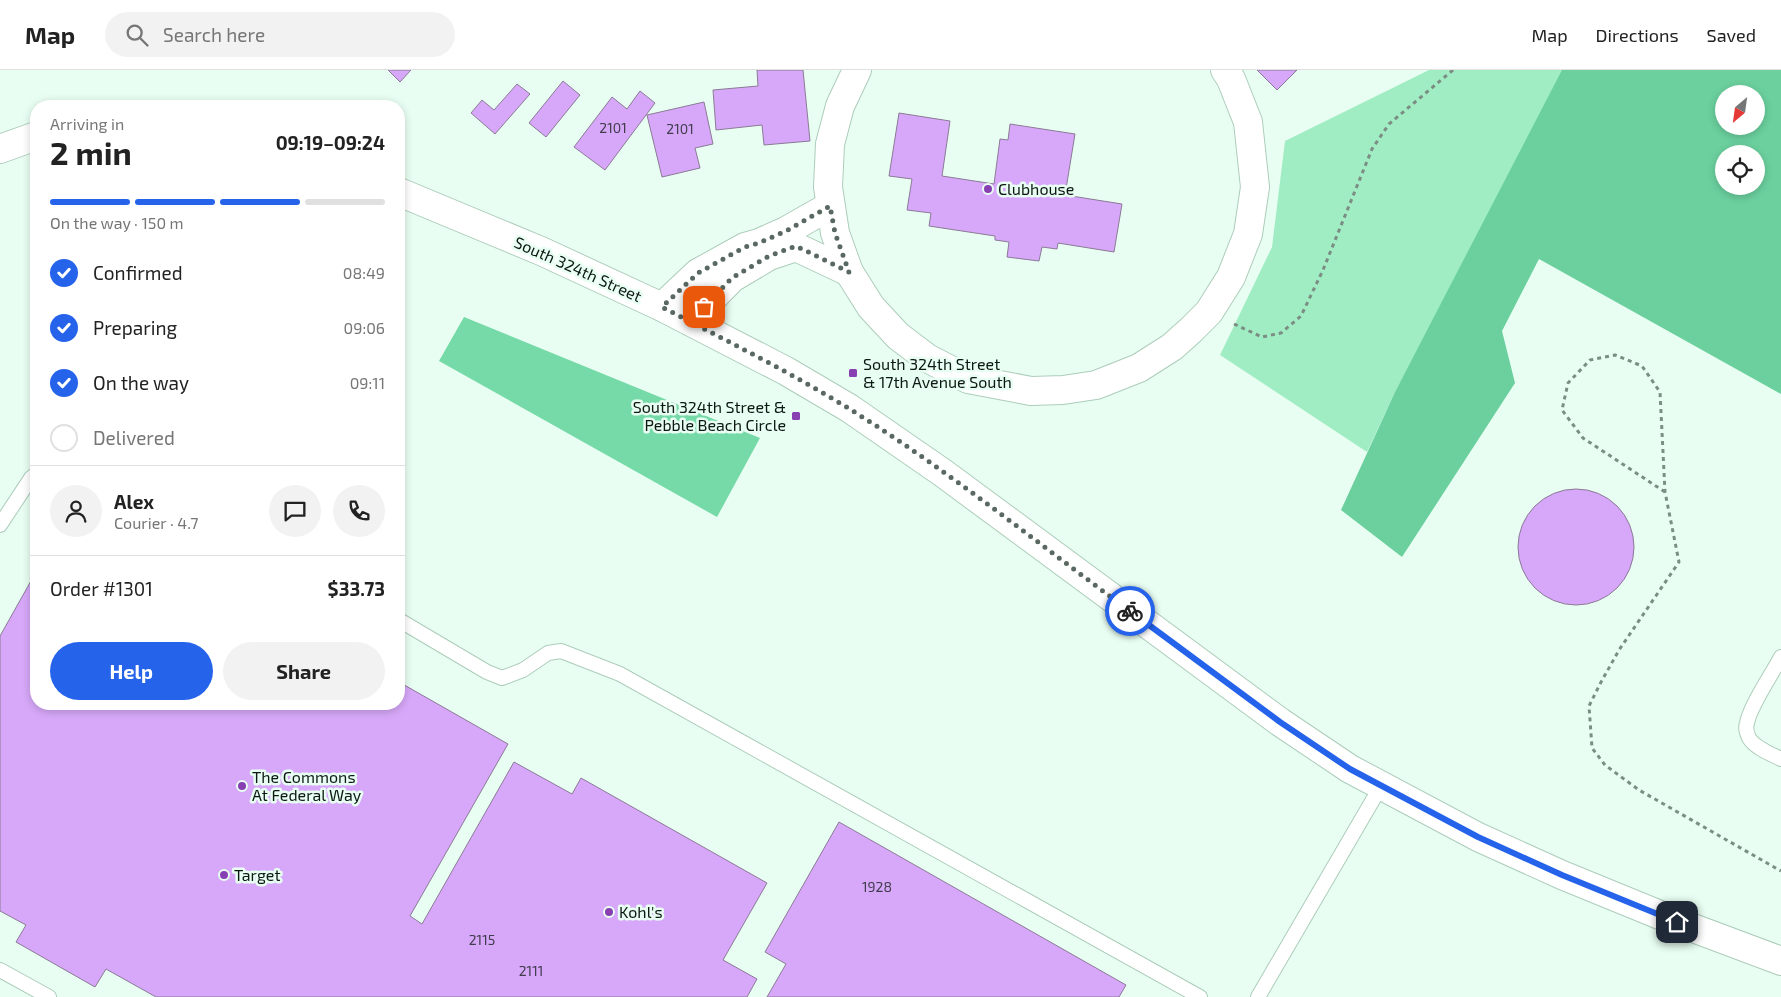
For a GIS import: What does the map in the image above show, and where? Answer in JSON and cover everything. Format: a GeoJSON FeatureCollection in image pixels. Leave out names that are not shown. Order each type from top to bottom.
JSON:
{"type":"FeatureCollection","features":[{"type":"Feature","properties":{"kind":"street"},"geometry":{"type":"LineString","coordinates":[[852,72],[840,106],[830,144],[828,187],[835,233],[849,272],[877,314],[898,336],[927,358],[968,379],[1030,391],[1063,390],[1096,385],[1139,368],[1172,347],[1210,310],[1231,277],[1248,234],[1255,187],[1248,122],[1228,74]]}},
{"type":"Feature","properties":{"kind":"street"},"geometry":{"type":"LineString","coordinates":[[0,149],[30,138]]}},
{"type":"Feature","properties":{"kind":"street","name":"South 324th Street"},"geometry":{"type":"LineString","coordinates":[[405,196],[541,251],[662,307],[786,371],[849,408],[943,473],[1280,722],[1350,769],[1478,837],[1562,875],[1677,922],[1781,961]]}},
{"type":"Feature","properties":{"kind":"street"},"geometry":{"type":"LineString","coordinates":[[662,307],[698,273],[745,247],[786,231],[830,206]]}},
{"type":"Feature","properties":{"kind":"street"},"geometry":{"type":"LineString","coordinates":[[690,321],[732,278],[769,256],[796,246],[849,272]]}},
{"type":"Feature","properties":{"kind":"lane"},"geometry":{"type":"LineString","coordinates":[[0,525],[30,480]]}},
{"type":"Feature","properties":{"kind":"lane"},"geometry":{"type":"LineString","coordinates":[[405,624],[487,672],[502,678],[523,670],[548,653],[561,651],[620,674],[1200,997]]}},
{"type":"Feature","properties":{"kind":"lane"},"geometry":{"type":"LineString","coordinates":[[1781,657],[1750,713],[1746,728],[1749,738],[1754,744],[1781,759]]}},
{"type":"Feature","properties":{"kind":"lane"},"geometry":{"type":"LineString","coordinates":[[1258,997],[1381,786]]}},
{"type":"Feature","properties":{"kind":"lane"},"geometry":{"type":"LineString","coordinates":[[0,970],[49,997]]}},
{"type":"Feature","properties":{"kind":"path"},"geometry":{"type":"LineString","coordinates":[[1210,310],[1262,337],[1281,334],[1301,316],[1372,149],[1389,124],[1453,70]]}},
{"type":"Feature","properties":{"kind":"path"},"geometry":{"type":"LineString","coordinates":[[1665,492],[1583,438],[1562,410],[1568,383],[1590,360],[1615,355],[1642,366],[1660,392],[1665,492],[1679,562],[1619,650],[1600,684],[1590,706],[1592,748],[1605,765],[1639,790],[1781,871]]}},
{"type":"Feature","properties":{"kind":"shaded area"},"geometry":{"type":"Polygon","coordinates":[[[1429,70],[1565,70],[1395,392],[1367,452],[1220,355],[1272,247],[1285,141],[1429,70]]]}},
{"type":"Feature","properties":{"kind":"shaded area"},"geometry":{"type":"Polygon","coordinates":[[[1562,70],[1781,70],[1781,394],[1539,259],[1502,331],[1515,383],[1402,557],[1341,510],[1395,392],[1562,70]]]}},
{"type":"Feature","properties":{"kind":"shaded area"},"geometry":{"type":"Polygon","coordinates":[[[464,317],[760,438],[717,517],[439,361],[464,317]]]}},
{"type":"Feature","properties":{"kind":"building"},"geometry":{"type":"Polygon","coordinates":[[[388,70],[411,70],[400,82],[388,70]]]}},
{"type":"Feature","properties":{"kind":"building"},"geometry":{"type":"Polygon","coordinates":[[[757,70],[803,70],[810,141],[764,145],[762,125],[716,130],[713,90],[758,86],[757,70]]]}},
{"type":"Feature","properties":{"kind":"building"},"geometry":{"type":"Polygon","coordinates":[[[1257,70],[1297,70],[1277,90],[1257,70]]]}},
{"type":"Feature","properties":{"kind":"building"},"geometry":{"type":"Polygon","coordinates":[[[563,81],[580,95],[546,137],[529,123],[563,81]]]}},
{"type":"Feature","properties":{"kind":"building"},"geometry":{"type":"Polygon","coordinates":[[[517,84],[530,94],[495,134],[471,113],[482,100],[494,110],[517,84]]]}},
{"type":"Feature","properties":{"kind":"building"},"geometry":{"type":"Polygon","coordinates":[[[640,91],[655,103],[605,170],[574,147],[612,97],[627,109],[640,91]]]}},
{"type":"Feature","properties":{"kind":"building"},"geometry":{"type":"Polygon","coordinates":[[[704,102],[713,144],[695,148],[700,168],[662,177],[647,115],[704,102]]]}},
{"type":"Feature","properties":{"kind":"building","name":"Clubhouse"},"geometry":{"type":"Polygon","coordinates":[[[899,113],[950,121],[942,176],[994,184],[1000,139],[1008,140],[1010,124],[1075,134],[1065,195],[1122,204],[1114,252],[1058,243],[1057,249],[1042,247],[1039,261],[1007,257],[1009,242],[995,240],[995,236],[929,226],[931,213],[907,210],[912,179],[889,176],[899,113]]]}},
{"type":"Feature","properties":{"kind":"building"},"geometry":{"type":"Polygon","coordinates":[[[1576,489],[1598,493],[1608,498],[1617,506],[1625,515],[1630,525],[1634,547],[1630,569],[1625,579],[1617,588],[1608,596],[1598,601],[1576,605],[1554,601],[1544,596],[1535,588],[1527,579],[1522,569],[1518,547],[1522,525],[1527,515],[1535,506],[1544,498],[1554,493],[1576,489]]]}},
{"type":"Feature","properties":{"kind":"building","name":"The Commons At Federal Way"},"geometry":{"type":"Polygon","coordinates":[[[30,583],[30,710],[405,710],[405,685],[508,744],[410,916],[422,924],[514,762],[572,794],[581,778],[767,883],[723,960],[757,979],[747,997],[156,997],[106,969],[95,987],[16,942],[26,925],[0,911],[0,636],[30,583]]]}},
{"type":"Feature","properties":{"kind":"building"},"geometry":{"type":"Polygon","coordinates":[[[839,822],[1126,985],[1119,997],[767,997],[786,964],[765,952],[839,822]]]}},
{"type":"Feature","properties":{"kind":"way so far"},"geometry":{"type":"LineString","coordinates":[[704,307],[732,278],[769,256],[796,246],[849,272],[835,233],[830,206],[786,231],[745,247],[712,264],[698,273],[662,307],[786,371],[849,408],[943,473],[1130,611]]}},
{"type":"Feature","properties":{"kind":"place","name":"Clubhouse"},"geometry":{"type":"Point","coordinates":[988,189]}},
{"type":"Feature","properties":{"kind":"place","name":"South 324th Street & 17th Avenue South"},"geometry":{"type":"Point","coordinates":[853,373]}},
{"type":"Feature","properties":{"kind":"place","name":"South 324th Street & Pebble Beach Circle"},"geometry":{"type":"Point","coordinates":[796,416]}},
{"type":"Feature","properties":{"kind":"place","name":"The Commons At Federal Way"},"geometry":{"type":"Point","coordinates":[242,786]}},
{"type":"Feature","properties":{"kind":"place","name":"Target"},"geometry":{"type":"Point","coordinates":[224,875]}},
{"type":"Feature","properties":{"kind":"place","name":"Kohl's"},"geometry":{"type":"Point","coordinates":[609,912]}},
{"type":"Feature","properties":{"kind":"route"},"geometry":{"type":"LineString","coordinates":[[1130,611],[1280,722],[1350,769],[1478,837],[1562,875],[1677,922]]}}]}
